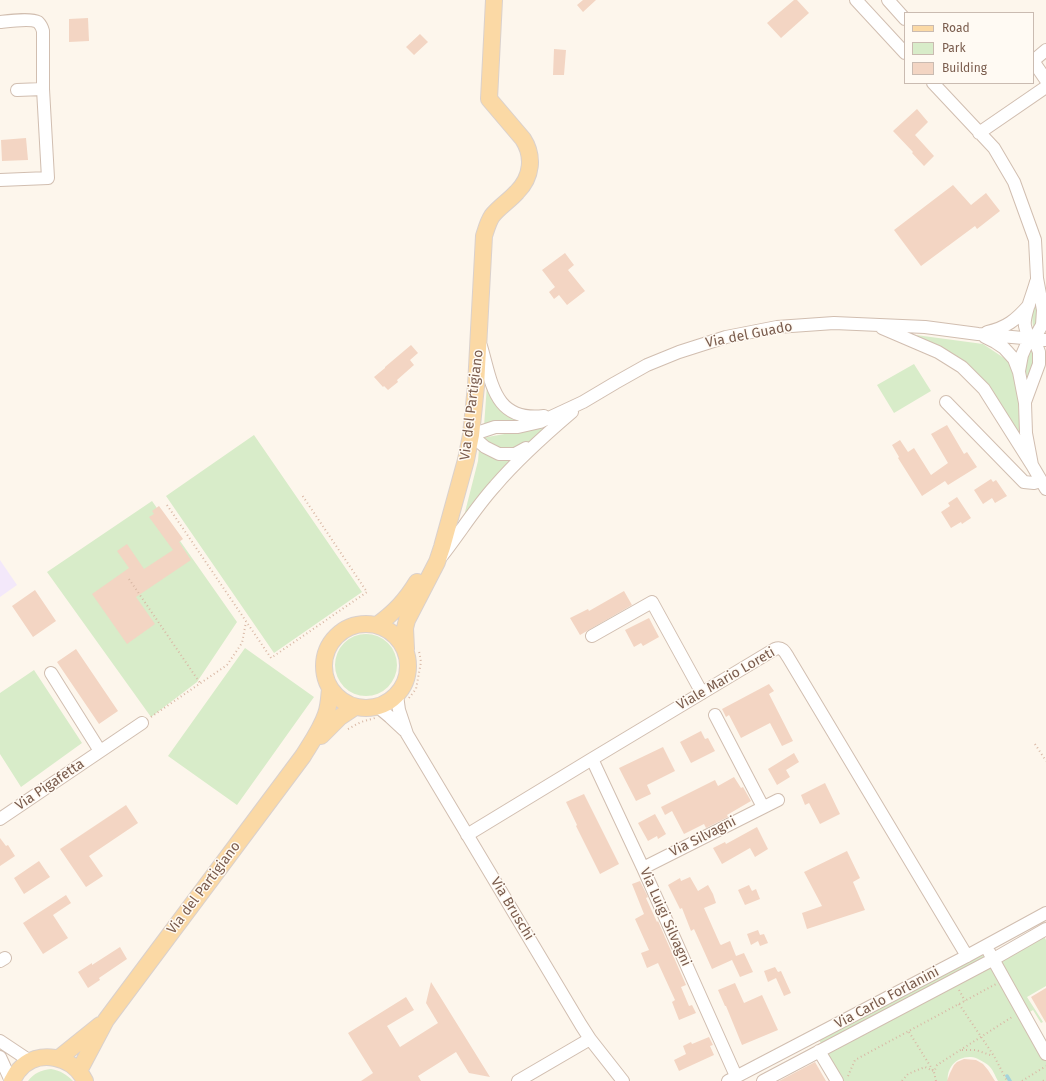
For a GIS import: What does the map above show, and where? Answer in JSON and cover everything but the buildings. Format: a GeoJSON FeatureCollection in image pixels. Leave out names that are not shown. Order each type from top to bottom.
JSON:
{"type":"FeatureCollection","features":[{"type":"Feature","properties":{"kind":"main road","name":"Via del Partigiano"},"geometry":{"type":"LineString","coordinates":[[412,649],[404,636],[407,620],[437,562],[446,537],[471,435],[479,341],[484,236],[492,216],[518,191],[524,182],[530,163],[530,155],[523,139],[489,99],[494,0]]}},
{"type":"Feature","properties":{"kind":"main road","name":"Via del Partigiano"},"geometry":{"type":"LineString","coordinates":[[377,624],[395,611],[406,599],[430,559],[452,515]]}},
{"type":"Feature","properties":{"kind":"main road"},"geometry":{"type":"LineString","coordinates":[[364,623],[377,624],[389,630],[412,649],[408,674],[404,685],[391,707],[366,709],[345,703],[336,697],[330,689],[325,677],[323,664],[326,652],[332,641],[341,632],[352,626],[364,623]]}},
{"type":"Feature","properties":{"kind":"main road","name":"Via del Partigiano"},"geometry":{"type":"LineString","coordinates":[[82,1076],[106,1020],[313,741],[326,714],[329,703],[330,689]]}},
{"type":"Feature","properties":{"kind":"main road","name":"Via del Partigiano"},"geometry":{"type":"LineString","coordinates":[[302,756],[340,717],[355,707]]}},
{"type":"Feature","properties":{"kind":"main road","name":"Via del Partigiano"},"geometry":{"type":"LineString","coordinates":[[59,1058],[106,1020]]}},
{"type":"Feature","properties":{"kind":"main road"},"geometry":{"type":"LineString","coordinates":[[11,1081],[19,1070],[30,1061],[49,1057],[59,1058],[70,1063],[82,1076]]}},
{"type":"Feature","properties":{"kind":"street"},"geometry":{"type":"LineString","coordinates":[[856,0],[904,52]]}},
{"type":"Feature","properties":{"kind":"street"},"geometry":{"type":"LineString","coordinates":[[888,0],[904,18]]}},
{"type":"Feature","properties":{"kind":"street"},"geometry":{"type":"LineString","coordinates":[[0,22],[32,20],[38,22],[42,26],[43,89],[48,178],[0,180]]}},
{"type":"Feature","properties":{"kind":"street"},"geometry":{"type":"LineString","coordinates":[[1034,60],[1046,50]]}},
{"type":"Feature","properties":{"kind":"street"},"geometry":{"type":"LineString","coordinates":[[1034,62],[1046,80]]}},
{"type":"Feature","properties":{"kind":"street"},"geometry":{"type":"LineString","coordinates":[[934,84],[994,148],[1014,182],[1035,240],[1037,278],[1044,313],[1042,325],[1031,339],[1022,355],[1019,372]]}},
{"type":"Feature","properties":{"kind":"street"},"geometry":{"type":"LineString","coordinates":[[979,133],[1046,87]]}},
{"type":"Feature","properties":{"kind":"street"},"geometry":{"type":"LineString","coordinates":[[17,90],[43,89]]}},
{"type":"Feature","properties":{"kind":"street"},"geometry":{"type":"LineString","coordinates":[[978,334],[997,330],[1008,325],[1021,314],[1034,294],[1037,278]]}},
{"type":"Feature","properties":{"kind":"street"},"geometry":{"type":"LineString","coordinates":[[1025,403],[1039,364],[1039,352],[1025,325],[1028,305]]}},
{"type":"Feature","properties":{"kind":"street","name":"Via del Guado"},"geometry":{"type":"LineString","coordinates":[[471,435],[495,427],[518,427],[540,422],[583,402],[647,365],[679,352],[726,337],[777,327],[834,323],[925,327],[978,334],[1046,340]]}},
{"type":"Feature","properties":{"kind":"street"},"geometry":{"type":"LineString","coordinates":[[875,325],[938,352],[962,367],[984,389],[1044,485]]}},
{"type":"Feature","properties":{"kind":"street"},"geometry":{"type":"LineString","coordinates":[[978,334],[1004,348],[1014,359],[1019,372],[1025,403],[1026,433],[1032,465]]}},
{"type":"Feature","properties":{"kind":"street"},"geometry":{"type":"LineString","coordinates":[[479,341],[494,390],[501,404],[511,412],[522,416],[537,417],[557,414]]}},
{"type":"Feature","properties":{"kind":"street"},"geometry":{"type":"LineString","coordinates":[[1035,376],[1046,364]]}},
{"type":"Feature","properties":{"kind":"street"},"geometry":{"type":"LineString","coordinates":[[437,562],[458,536],[477,507],[510,468],[583,402]]}},
{"type":"Feature","properties":{"kind":"street"},"geometry":{"type":"LineString","coordinates":[[946,402],[1024,482],[1044,485]]}},
{"type":"Feature","properties":{"kind":"street"},"geometry":{"type":"LineString","coordinates":[[471,435],[485,446],[499,454],[515,454],[540,440]]}},
{"type":"Feature","properties":{"kind":"street"},"geometry":{"type":"LineString","coordinates":[[592,636],[652,602],[702,693]]}},
{"type":"Feature","properties":{"kind":"street","name":"Viale Mario Loreti"},"geometry":{"type":"LineString","coordinates":[[467,836],[775,649],[780,648],[785,652],[967,956]]}},
{"type":"Feature","properties":{"kind":"street","name":"Via Pigafetta"},"geometry":{"type":"LineString","coordinates":[[52,673],[100,751]]}},
{"type":"Feature","properties":{"kind":"street","name":"Via Bruschi"},"geometry":{"type":"LineString","coordinates":[[391,707],[590,1039],[622,1081]]}},
{"type":"Feature","properties":{"kind":"street"},"geometry":{"type":"LineString","coordinates":[[715,715],[763,807]]}},
{"type":"Feature","properties":{"kind":"street","name":"Via Pigafetta"},"geometry":{"type":"LineString","coordinates":[[0,819],[142,723]]}},
{"type":"Feature","properties":{"kind":"street","name":"Via Luigi Silvagni"},"geometry":{"type":"LineString","coordinates":[[592,759],[643,868],[732,1078]]}},
{"type":"Feature","properties":{"kind":"street","name":"Via Silvagni"},"geometry":{"type":"LineString","coordinates":[[643,868],[778,800]]}},
{"type":"Feature","properties":{"kind":"street"},"geometry":{"type":"LineString","coordinates":[[763,1081],[1045,931],[1041,916]]}},
{"type":"Feature","properties":{"kind":"street","name":"Via Carlo Forlanini"},"geometry":{"type":"LineString","coordinates":[[732,1078],[1041,916]]}},
{"type":"Feature","properties":{"kind":"street"},"geometry":{"type":"LineString","coordinates":[[985,946],[1046,1054]]}},
{"type":"Feature","properties":{"kind":"street"},"geometry":{"type":"LineString","coordinates":[[518,1081],[590,1039]]}},
{"type":"Feature","properties":{"kind":"street"},"geometry":{"type":"LineString","coordinates":[[0,1041],[30,1061]]}},
{"type":"Feature","properties":{"kind":"street"},"geometry":{"type":"LineString","coordinates":[[820,1051],[842,1081]]}},
{"type":"Feature","properties":{"kind":"street"},"geometry":{"type":"LineString","coordinates":[[0,1057],[11,1081]]}},
{"type":"Feature","properties":{"kind":"path"},"geometry":{"type":"LineString","coordinates":[[167,505],[271,658],[367,592],[302,495]]}},
{"type":"Feature","properties":{"kind":"path"},"geometry":{"type":"LineString","coordinates":[[128,579],[200,683]]}},
{"type":"Feature","properties":{"kind":"path"},"geometry":{"type":"LineString","coordinates":[[142,723],[227,665],[242,642],[246,621]]}},
{"type":"Feature","properties":{"kind":"path"},"geometry":{"type":"LineString","coordinates":[[344,731],[362,722],[377,718],[416,689],[421,662],[412,649]]}},
{"type":"Feature","properties":{"kind":"path"},"geometry":{"type":"LineString","coordinates":[[1035,744],[1046,761]]}},
{"type":"Feature","properties":{"kind":"path"},"geometry":{"type":"LineString","coordinates":[[842,1081],[855,1060],[1004,980]]}},
{"type":"Feature","properties":{"kind":"path"},"geometry":{"type":"LineString","coordinates":[[959,1004],[994,1056],[1007,1081]]}},
{"type":"Feature","properties":{"kind":"path"},"geometry":{"type":"LineString","coordinates":[[934,1072],[937,1065],[1022,1012]]}},
{"type":"Feature","properties":{"kind":"path"},"geometry":{"type":"LineString","coordinates":[[909,1032],[934,1072],[936,1081]]}},
{"type":"Feature","properties":{"kind":"path"},"geometry":{"type":"LineString","coordinates":[[962,1050],[976,1050],[994,1056]]}},
{"type":"Feature","properties":{"kind":"path"},"geometry":{"type":"LineString","coordinates":[[1022,1081],[1046,1066]]}},
{"type":"Feature","properties":{"kind":"path"},"geometry":{"type":"LineString","coordinates":[[902,1081],[908,1074],[925,1067],[934,1072]]}},
{"type":"Feature","properties":{"kind":"shaded area"},"geometry":{"type":"Polygon","coordinates":[[[0,560],[17,585],[0,597],[0,560]]]}},
{"type":"Feature","properties":{"kind":"green space"},"geometry":{"type":"Polygon","coordinates":[[[1037,299],[1040,307],[1036,328],[1033,327],[1032,316],[1037,299]]]}},
{"type":"Feature","properties":{"kind":"green space"},"geometry":{"type":"Polygon","coordinates":[[[916,335],[983,344],[1010,362],[1018,396],[1020,436],[962,361],[916,335]]]}},
{"type":"Feature","properties":{"kind":"green space"},"geometry":{"type":"Polygon","coordinates":[[[1033,350],[1036,358],[1028,382],[1025,369],[1027,355],[1033,350]]]}},
{"type":"Feature","properties":{"kind":"green space"},"geometry":{"type":"Polygon","coordinates":[[[914,364],[931,391],[894,413],[877,385],[914,364]]]}},
{"type":"Feature","properties":{"kind":"green space"},"geometry":{"type":"Polygon","coordinates":[[[487,385],[524,422],[484,426],[487,385]]]}},
{"type":"Feature","properties":{"kind":"green space"},"geometry":{"type":"Polygon","coordinates":[[[553,422],[540,436],[522,448],[498,449],[482,438],[527,430],[553,422]]]}},
{"type":"Feature","properties":{"kind":"green space"},"geometry":{"type":"Polygon","coordinates":[[[254,435],[362,592],[274,653],[166,496],[254,435]]]}},
{"type":"Feature","properties":{"kind":"green space"},"geometry":{"type":"Polygon","coordinates":[[[479,449],[516,458],[463,520],[478,461],[479,449]]]}},
{"type":"Feature","properties":{"kind":"green space"},"geometry":{"type":"Polygon","coordinates":[[[152,501],[237,622],[197,682],[151,717],[47,572],[152,501]]]}},
{"type":"Feature","properties":{"kind":"green space"},"geometry":{"type":"Polygon","coordinates":[[[366,634],[383,639],[388,643],[392,648],[397,665],[392,682],[388,687],[383,691],[366,696],[349,691],[344,687],[340,682],[335,665],[340,648],[344,643],[349,639],[366,634]]]}},
{"type":"Feature","properties":{"kind":"green space"},"geometry":{"type":"Polygon","coordinates":[[[245,648],[314,697],[237,805],[168,756],[245,648]]]}},
{"type":"Feature","properties":{"kind":"green space"},"geometry":{"type":"Polygon","coordinates":[[[34,670],[82,743],[21,787],[0,754],[0,693],[34,670]]]}},
{"type":"Feature","properties":{"kind":"green space"},"geometry":{"type":"Polygon","coordinates":[[[1041,930],[1046,940],[1046,986],[1027,997],[1043,1022],[1041,1023],[1033,1010],[1025,1015],[993,957],[1041,930]]]}},
{"type":"Feature","properties":{"kind":"green space"},"geometry":{"type":"Polygon","coordinates":[[[982,954],[1046,1060],[1046,1081],[998,1081],[988,1065],[973,1057],[966,1057],[961,1058],[951,1067],[948,1081],[844,1081],[819,1040],[982,954]]]}},
{"type":"Feature","properties":{"kind":"green space"},"geometry":{"type":"Polygon","coordinates":[[[51,1069],[63,1073],[73,1081],[28,1081],[38,1072],[51,1069]]]}},
{"type":"Feature","properties":{"kind":"waterway"},"geometry":{"type":"LineString","coordinates":[[1007,1076],[1010,1081]]}}]}
